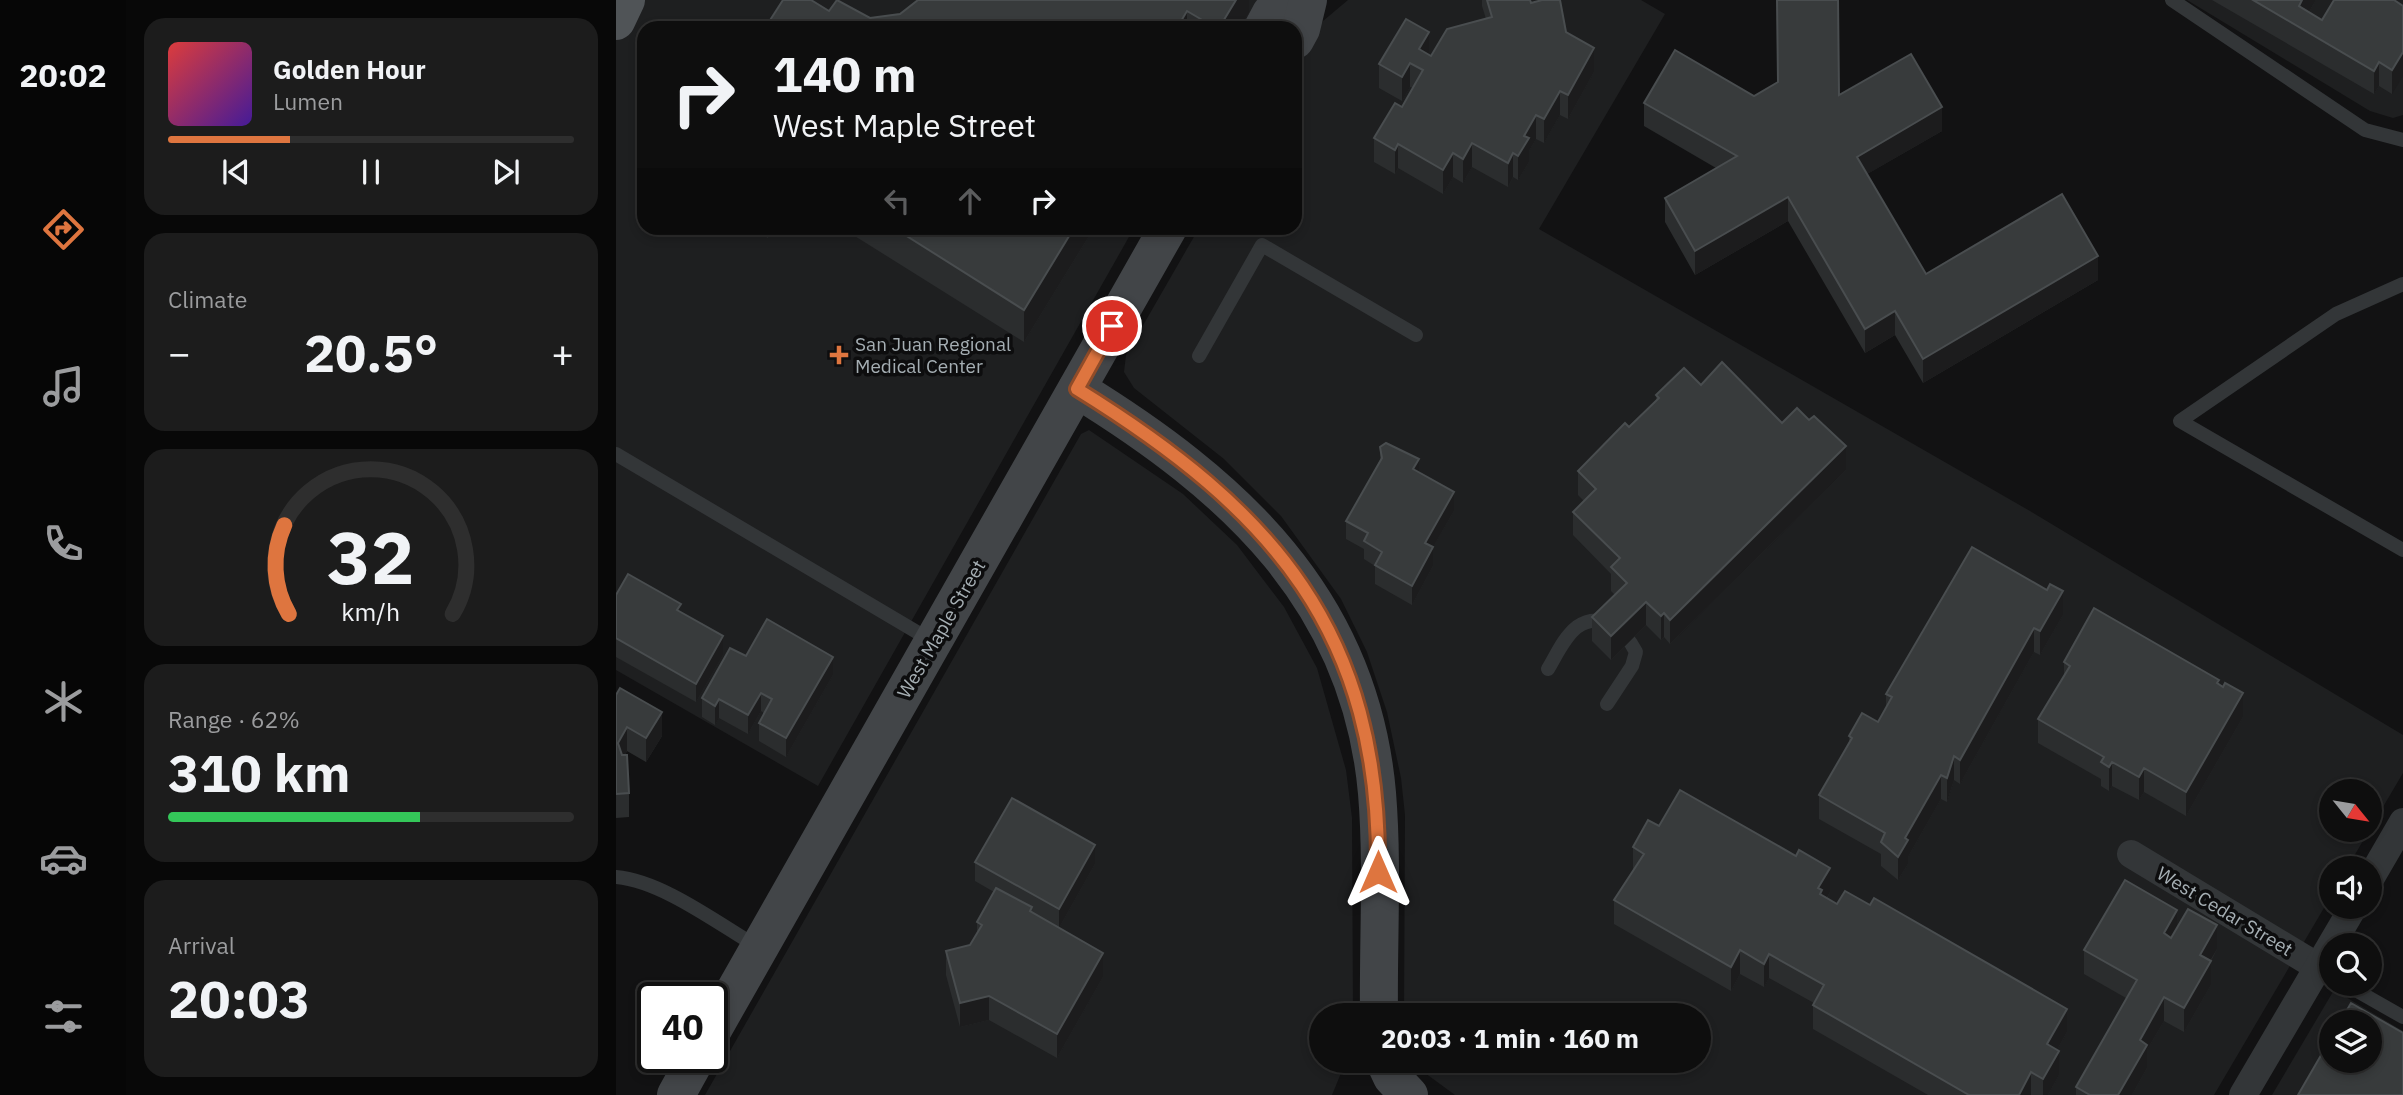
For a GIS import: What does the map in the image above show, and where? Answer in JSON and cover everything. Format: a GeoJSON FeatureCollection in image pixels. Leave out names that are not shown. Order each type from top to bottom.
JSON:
{"type":"FeatureCollection","features":[{"type":"Feature","properties":{"kind":"main road"},"geometry":{"type":"LineString","coordinates":[[616,21],[626,0]]}},
{"type":"Feature","properties":{"kind":"street"},"geometry":{"type":"LineString","coordinates":[[1267,21],[1271,13],[1291,0]]}},
{"type":"Feature","properties":{"kind":"street"},"geometry":{"type":"LineString","coordinates":[[1302,25],[1308,0]]}},
{"type":"Feature","properties":{"kind":"street","name":"West Maple Street"},"geometry":{"type":"LineString","coordinates":[[728,1003],[1164,235]]}},
{"type":"Feature","properties":{"kind":"street"},"geometry":{"type":"LineString","coordinates":[[1077,389],[1176,455],[1254,523],[1299,578],[1339,649],[1361,710],[1377,792],[1379,1003]]}},
{"type":"Feature","properties":{"kind":"street"},"geometry":{"type":"LineString","coordinates":[[2382,863],[2398,841]]}},
{"type":"Feature","properties":{"kind":"street","name":"West Cedar Street"},"geometry":{"type":"LineString","coordinates":[[2132,854],[2319,968]]}},
{"type":"Feature","properties":{"kind":"street"},"geometry":{"type":"LineString","coordinates":[[2243,1095],[2319,979]]}},
{"type":"Feature","properties":{"kind":"street"},"geometry":{"type":"LineString","coordinates":[[676,1095],[688,1073]]}},
{"type":"Feature","properties":{"kind":"lane"},"geometry":{"type":"LineString","coordinates":[[2172,0],[2365,130],[2403,140]]}},
{"type":"Feature","properties":{"kind":"lane"},"geometry":{"type":"LineString","coordinates":[[1199,356],[1262,245],[1416,335]]}},
{"type":"Feature","properties":{"kind":"lane"},"geometry":{"type":"LineString","coordinates":[[2403,284],[2336,314],[2180,421],[2403,550]]}},
{"type":"Feature","properties":{"kind":"lane"},"geometry":{"type":"LineString","coordinates":[[616,454],[933,642]]}},
{"type":"Feature","properties":{"kind":"lane"},"geometry":{"type":"LineString","coordinates":[[1548,669],[1577,627],[1595,620],[1610,624],[1630,641],[1636,652],[1632,666],[1607,704]]}},
{"type":"Feature","properties":{"kind":"lane"},"geometry":{"type":"LineString","coordinates":[[616,877],[633,878],[656,888],[759,948]]}},
{"type":"Feature","properties":{"kind":"lane"},"geometry":{"type":"LineString","coordinates":[[2366,996],[2403,1017]]}},
{"type":"Feature","properties":{"kind":"shaded area","name":"San Juan Regional Medical Center"},"geometry":{"type":"Polygon","coordinates":[[[635,0],[1262,0],[1250,21],[637,21],[637,235],[1130,235],[818,786],[616,670],[616,39],[635,0]]]}},
{"type":"Feature","properties":{"kind":"shaded area"},"geometry":{"type":"Polygon","coordinates":[[[1348,0],[1641,0],[1665,14],[1539,229],[2030,511],[2403,735],[2403,773],[2382,809],[2382,779],[2319,779],[2319,842],[2362,842],[2354,856],[2319,856],[2319,916],[2214,1095],[1455,1095],[1425,1073],[1711,1073],[1711,1003],[1404,1003],[1405,815],[1401,778],[1387,712],[1367,652],[1341,599],[1281,516],[1224,459],[1134,388],[1124,372],[1126,355],[1195,235],[1302,235],[1302,50],[1323,21],[1348,0]]]}},
{"type":"Feature","properties":{"kind":"shaded area"},"geometry":{"type":"Polygon","coordinates":[[[2187,0],[2403,0],[2403,115],[2393,118],[2370,111],[2187,0]]]}},
{"type":"Feature","properties":{"kind":"shaded area"},"geometry":{"type":"Polygon","coordinates":[[[1089,430],[1183,494],[1237,545],[1284,607],[1317,668],[1346,770],[1352,818],[1353,1003],[1309,1003],[1309,1073],[1341,1073],[1332,1095],[705,1095],[718,1073],[728,1073],[728,1055],[1081,434],[1089,430]]]}},
{"type":"Feature","properties":{"kind":"shaded area"},"geometry":{"type":"Polygon","coordinates":[[[2330,996],[2344,996],[2368,1010],[2322,1010],[2330,996]]]}},
{"type":"Feature","properties":{"kind":"shaded area"},"geometry":{"type":"Polygon","coordinates":[[[2319,1015],[2319,1073],[2382,1073],[2382,1019],[2403,1031],[2403,1095],[2272,1095],[2319,1015]]]}},
{"type":"Feature","properties":{"kind":"building"},"geometry":{"type":"Polygon","coordinates":[[[783,0],[811,0],[829,11],[837,0],[870,18],[900,14],[918,0],[1236,0],[1223,21],[1204,21],[1187,11],[1181,21],[770,21],[783,0]]]}},
{"type":"Feature","properties":{"kind":"building"},"geometry":{"type":"Polygon","coordinates":[[[1487,0],[1530,0],[1531,3],[1560,0],[1566,32],[1594,48],[1568,95],[1560,91],[1544,119],[1536,115],[1524,136],[1529,138],[1518,156],[1513,153],[1508,163],[1472,143],[1463,159],[1453,153],[1443,170],[1398,144],[1395,150],[1374,138],[1395,103],[1402,107],[1423,70],[1410,63],[1402,77],[1379,64],[1406,19],[1429,32],[1419,49],[1431,56],[1447,29],[1492,17],[1487,0]]]}},
{"type":"Feature","properties":{"kind":"building"},"geometry":{"type":"Polygon","coordinates":[[[1777,0],[1838,0],[1839,95],[1911,54],[1942,107],[1857,157],[1926,274],[2062,194],[2098,256],[1923,359],[1895,311],[1865,329],[1788,197],[1695,251],[1665,198],[1737,156],[1644,103],[1675,50],[1754,96],[1778,82],[1777,0]]]}},
{"type":"Feature","properties":{"kind":"building"},"geometry":{"type":"Polygon","coordinates":[[[2253,0],[2302,0],[2299,6],[2322,20],[2334,0],[2394,0],[2403,6],[2403,52],[2392,70],[2379,62],[2374,71],[2253,0]]]}},
{"type":"Feature","properties":{"kind":"building"},"geometry":{"type":"Polygon","coordinates":[[[905,235],[1070,235],[1024,310],[905,235]]]}},
{"type":"Feature","properties":{"kind":"building"},"geometry":{"type":"Polygon","coordinates":[[[1722,362],[1782,423],[1797,408],[1809,420],[1814,416],[1846,446],[1670,620],[1664,613],[1661,616],[1646,602],[1611,636],[1592,617],[1627,583],[1611,567],[1620,558],[1573,512],[1596,489],[1578,471],[1625,423],[1629,427],[1659,398],[1656,395],[1684,368],[1701,385],[1722,362]]]}},
{"type":"Feature","properties":{"kind":"building"},"geometry":{"type":"Polygon","coordinates":[[[1386,443],[1419,459],[1413,469],[1454,492],[1425,543],[1433,547],[1412,586],[1375,565],[1382,552],[1364,541],[1368,533],[1346,521],[1382,458],[1380,447],[1386,443]]]}},
{"type":"Feature","properties":{"kind":"building"},"geometry":{"type":"Polygon","coordinates":[[[1972,547],[2047,590],[2050,584],[2063,591],[2040,631],[2034,628],[1960,760],[1954,756],[1947,778],[1941,775],[1905,838],[1908,840],[1898,857],[1881,842],[1885,833],[1819,795],[1852,738],[1849,736],[1862,713],[1878,722],[1892,697],[1886,694],[1972,547]]]}},
{"type":"Feature","properties":{"kind":"building"},"geometry":{"type":"Polygon","coordinates":[[[628,574],[681,604],[677,610],[723,636],[696,684],[616,638],[616,595],[628,574]]]}},
{"type":"Feature","properties":{"kind":"building"},"geometry":{"type":"Polygon","coordinates":[[[2094,608],[2219,680],[2217,683],[2223,687],[2225,683],[2243,693],[2186,792],[2144,768],[2139,777],[2112,762],[2109,767],[2101,762],[2104,757],[2038,719],[2070,666],[2064,662],[2094,608]]]}},
{"type":"Feature","properties":{"kind":"building"},"geometry":{"type":"Polygon","coordinates":[[[767,619],[833,657],[786,738],[759,723],[772,699],[761,693],[748,715],[719,699],[715,706],[702,698],[730,648],[746,656],[767,619]]]}},
{"type":"Feature","properties":{"kind":"building"},"geometry":{"type":"Polygon","coordinates":[[[620,688],[662,712],[646,738],[627,727],[618,743],[622,755],[627,755],[629,793],[616,794],[616,695],[620,688]]]}},
{"type":"Feature","properties":{"kind":"building"},"geometry":{"type":"Polygon","coordinates":[[[1680,790],[1796,856],[1799,850],[1830,868],[1818,888],[1822,890],[1820,894],[1837,904],[1845,891],[1870,905],[1874,898],[2067,1009],[2047,1044],[2059,1051],[2043,1079],[2031,1072],[2019,1095],[1969,1095],[1813,1005],[1824,985],[1769,954],[1764,964],[1740,950],[1731,967],[1614,900],[1644,854],[1633,847],[1648,820],[1659,826],[1680,790]]]}},
{"type":"Feature","properties":{"kind":"building"},"geometry":{"type":"Polygon","coordinates":[[[1012,798],[1095,845],[1059,909],[975,862],[1012,798]]]}},
{"type":"Feature","properties":{"kind":"building"},"geometry":{"type":"Polygon","coordinates":[[[2125,880],[2177,910],[2164,933],[2171,938],[2188,909],[2217,925],[2200,955],[2211,961],[2184,1008],[2164,997],[2140,1040],[2147,1045],[2118,1095],[2090,1095],[2076,1087],[2137,980],[2084,950],[2125,880]]]}},
{"type":"Feature","properties":{"kind":"building"},"geometry":{"type":"Polygon","coordinates":[[[996,888],[1032,907],[1030,911],[1103,953],[1057,1034],[989,996],[960,1003],[946,951],[970,945],[982,925],[977,922],[996,888]]]}},
{"type":"Feature","properties":{"kind":"building"},"geometry":{"type":"Polygon","coordinates":[[[2351,1003],[2363,1010],[2347,1010],[2351,1003]]]}},
{"type":"Feature","properties":{"kind":"building"},"geometry":{"type":"Polygon","coordinates":[[[2382,1021],[2403,1033],[2403,1095],[2298,1095],[2319,1059],[2319,1073],[2382,1073],[2382,1021]]]}},
{"type":"Feature","properties":{"kind":"place","name":"San Juan Regional Medical Center"},"geometry":{"type":"Point","coordinates":[839,355]}},
{"type":"Feature","properties":{"kind":"route"},"geometry":{"type":"LineString","coordinates":[[1112,326],[1077,389],[1167,448],[1218,489],[1254,523],[1299,578],[1339,649],[1356,692],[1371,751],[1377,792],[1378,872]]}}]}
